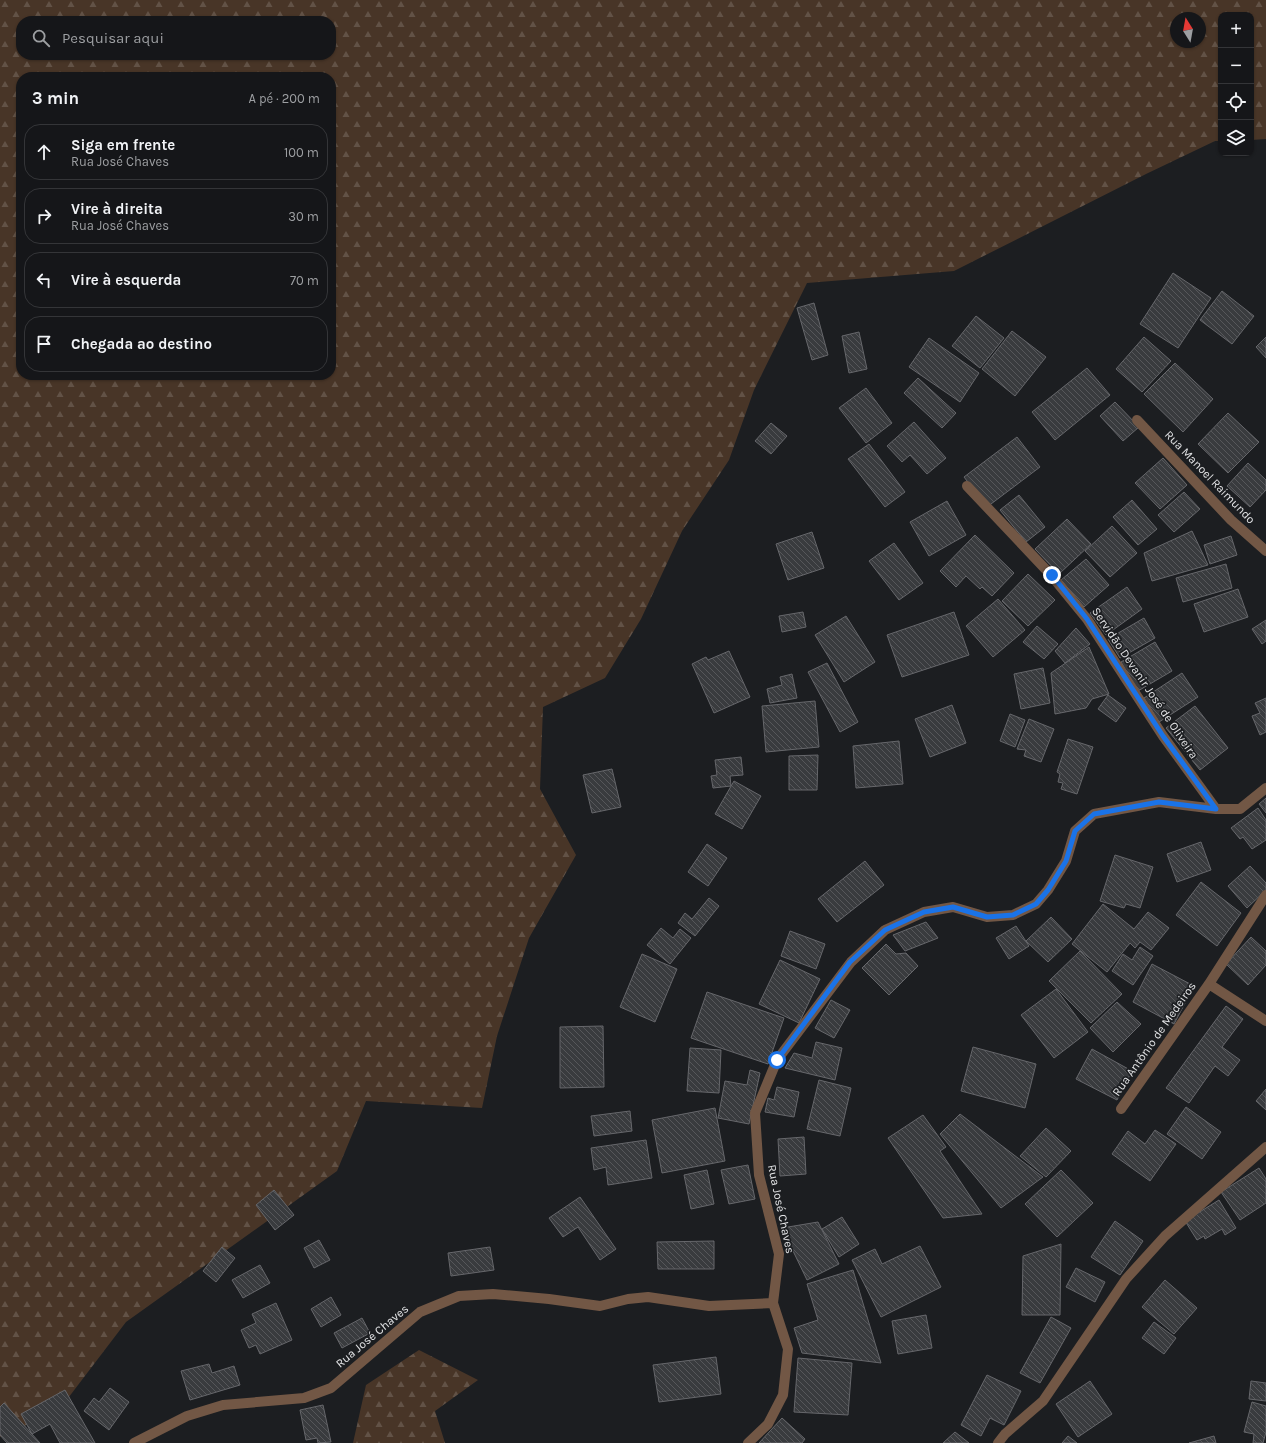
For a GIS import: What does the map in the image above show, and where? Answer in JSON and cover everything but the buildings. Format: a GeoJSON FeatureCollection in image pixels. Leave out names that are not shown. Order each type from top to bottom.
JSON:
{"type":"FeatureCollection","features":[{"type":"Feature","properties":{"kind":"street","name":"Rua Manoel Raimundo"},"geometry":{"type":"LineString","coordinates":[[1137,420],[1230,520],[1266,551]]}},
{"type":"Feature","properties":{"kind":"street","name":"Servidão Devanir José de Oliveira"},"geometry":{"type":"LineString","coordinates":[[967,486],[1052,575],[1087,619],[1163,736],[1216,809]]}},
{"type":"Feature","properties":{"kind":"street","name":"Rua José Chaves"},"geometry":{"type":"LineString","coordinates":[[134,1443],[187,1416],[223,1405],[304,1398],[331,1388],[420,1312],[459,1296],[493,1294],[549,1299],[600,1306],[628,1299],[648,1297],[709,1306],[773,1304],[779,1254],[759,1175],[755,1112],[777,1060],[850,962],[885,930],[924,912],[953,907],[987,917],[1013,915],[1036,904],[1048,890],[1066,861],[1075,831],[1094,814],[1159,802],[1216,809],[1240,809],[1266,788]]}},
{"type":"Feature","properties":{"kind":"street","name":"Rua Antônio de Medeiros"},"geometry":{"type":"LineString","coordinates":[[1121,1109],[1209,984],[1266,895]]}},
{"type":"Feature","properties":{"kind":"street","name":"Rua Antônio de Medeiros"},"geometry":{"type":"LineString","coordinates":[[1209,984],[1266,1021]]}},
{"type":"Feature","properties":{"kind":"street"},"geometry":{"type":"LineString","coordinates":[[998,1443],[1005,1434],[1043,1401],[1126,1279],[1165,1236],[1266,1148]]}},
{"type":"Feature","properties":{"kind":"street"},"geometry":{"type":"LineString","coordinates":[[748,1443],[768,1424],[783,1395],[788,1349],[773,1304]]}},
{"type":"Feature","properties":{"kind":"green space"},"geometry":{"type":"Polygon","coordinates":[[[0,0],[1266,0],[1266,139],[1254,140],[1254,12],[1218,12],[1218,141],[1215,141],[1146,174],[954,271],[807,283],[754,390],[729,460],[682,531],[641,619],[605,678],[543,707],[540,789],[576,855],[529,938],[497,1036],[482,1108],[366,1101],[337,1171],[126,1322],[59,1410],[0,1437],[0,0]]]}},
{"type":"Feature","properties":{"kind":"green space"},"geometry":{"type":"Polygon","coordinates":[[[419,1350],[478,1380],[435,1411],[445,1443],[353,1443],[366,1385],[419,1350]]]}},
{"type":"Feature","properties":{"kind":"route"},"geometry":{"type":"LineString","coordinates":[[777,1060],[850,962],[885,930],[924,912],[953,907],[987,917],[1013,915],[1036,904],[1048,890],[1066,861],[1075,831],[1094,814],[1159,802],[1216,809],[1163,736],[1087,619],[1052,575]]}}]}
